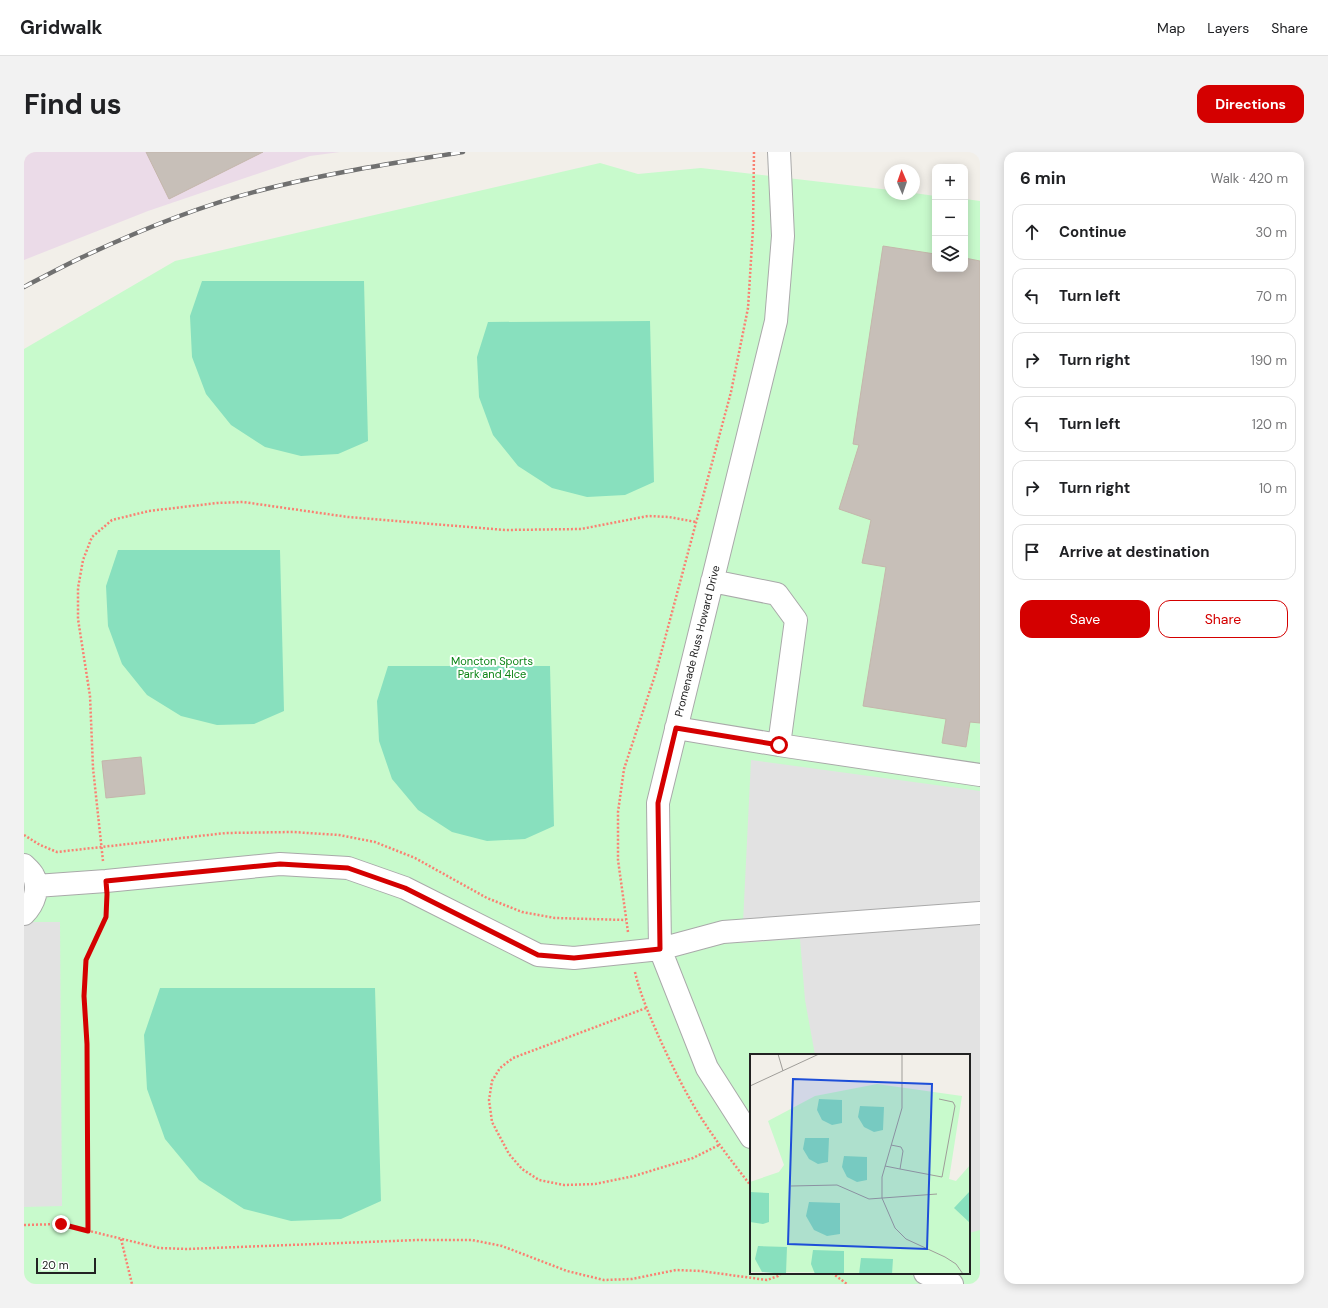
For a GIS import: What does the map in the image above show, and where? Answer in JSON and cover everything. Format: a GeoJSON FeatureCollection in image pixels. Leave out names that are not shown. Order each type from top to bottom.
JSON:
{"type":"FeatureCollection","features":[{"type":"Feature","properties":{"kind":"street","name":"Promenade Russ Howard Drive"},"geometry":{"type":"LineString","coordinates":[[750,1135],[707,1068],[660,949],[658,803],[776,321],[782,236],[779,152]]}},
{"type":"Feature","properties":{"kind":"street"},"geometry":{"type":"LineString","coordinates":[[712,581],[776,594],[796,620],[779,745]]}},
{"type":"Feature","properties":{"kind":"street"},"geometry":{"type":"LineString","coordinates":[[676,728],[980,775]]}},
{"type":"Feature","properties":{"kind":"street"},"geometry":{"type":"LineString","coordinates":[[36,886],[106,881],[280,864],[348,868],[405,888],[538,955],[574,958],[660,949],[723,932],[980,912]]}},
{"type":"Feature","properties":{"kind":"street"},"geometry":{"type":"LineString","coordinates":[[24,865],[33,875],[36,886],[34,899],[29,909],[24,914]]}},
{"type":"Feature","properties":{"kind":"street"},"geometry":{"type":"LineString","coordinates":[[927,1274],[952,1284]]}},
{"type":"Feature","properties":{"kind":"path"},"geometry":{"type":"LineString","coordinates":[[88,1231],[87,1044],[84,996],[86,960],[106,917],[107,894],[93,768],[90,696],[78,619],[78,588],[83,560],[92,537],[112,520],[149,511],[224,502],[243,502],[348,517],[506,530],[581,529],[648,516],[669,517],[696,522],[731,392],[748,308],[753,228],[754,152]]}},
{"type":"Feature","properties":{"kind":"path"},"geometry":{"type":"LineString","coordinates":[[646,1008],[513,1058],[500,1068],[492,1081],[489,1100],[492,1122],[509,1154],[522,1169],[539,1180],[564,1185],[596,1184],[634,1176],[693,1158],[719,1145]]}},
{"type":"Feature","properties":{"kind":"path"},"geometry":{"type":"LineString","coordinates":[[24,1225],[61,1224],[159,1248],[187,1249],[418,1240],[472,1240],[502,1246],[567,1271],[604,1280],[632,1278],[676,1270],[701,1271],[766,1280],[781,1274]]}},
{"type":"Feature","properties":{"kind":"path"},"geometry":{"type":"LineString","coordinates":[[121,1239],[132,1284]]}},
{"type":"Feature","properties":{"kind":"path"},"geometry":{"type":"LineString","coordinates":[[833,1274],[847,1284]]}},
{"type":"Feature","properties":{"kind":"shaded area"},"geometry":{"type":"Polygon","coordinates":[[[24,152],[340,152],[310,156],[148,211],[24,260],[24,152]]]}},
{"type":"Feature","properties":{"kind":"shaded area"},"geometry":{"type":"Polygon","coordinates":[[[751,760],[980,791],[980,1230],[970,1233],[970,1054],[815,1054],[805,1000],[800,939],[742,943],[751,760]]]}},
{"type":"Feature","properties":{"kind":"shaded area"},"geometry":{"type":"Polygon","coordinates":[[[24,922],[60,922],[62,1206],[24,1207],[24,922]]]}},
{"type":"Feature","properties":{"kind":"green space","name":"Moncton Sports Park and 4Ice"},"geometry":{"type":"Polygon","coordinates":[[[600,163],[638,174],[701,168],[884,189],[884,200],[920,200],[920,194],[932,196],[932,272],[968,272],[968,199],[980,201],[980,1284],[24,1284],[24,349],[175,261],[600,163]]]}},
{"type":"Feature","properties":{"kind":"green space"},"geometry":{"type":"Polygon","coordinates":[[[202,281],[364,281],[368,441],[338,454],[301,456],[265,447],[231,425],[206,394],[192,357],[190,316],[202,281]]]}},
{"type":"Feature","properties":{"kind":"green space"},"geometry":{"type":"Polygon","coordinates":[[[650,321],[654,482],[625,495],[587,497],[552,488],[518,466],[493,435],[479,397],[477,357],[488,322],[650,321]]]}},
{"type":"Feature","properties":{"kind":"green space"},"geometry":{"type":"Polygon","coordinates":[[[118,550],[280,550],[284,711],[254,724],[217,725],[181,716],[147,695],[122,664],[108,626],[106,586],[118,550]]]}},
{"type":"Feature","properties":{"kind":"green space"},"geometry":{"type":"Polygon","coordinates":[[[388,666],[550,666],[554,826],[525,839],[487,841],[452,832],[418,810],[392,779],[379,741],[377,701],[388,666]]]}},
{"type":"Feature","properties":{"kind":"green space"},"geometry":{"type":"Polygon","coordinates":[[[160,988],[375,988],[381,1201],[341,1219],[291,1221],[244,1209],[199,1180],[165,1139],[147,1089],[144,1035],[160,988]]]}},
{"type":"Feature","properties":{"kind":"building"},"geometry":{"type":"Polygon","coordinates":[[[146,152],[263,152],[169,199],[146,152]]]}},
{"type":"Feature","properties":{"kind":"building"},"geometry":{"type":"Polygon","coordinates":[[[883,246],[932,254],[932,272],[968,272],[968,259],[980,261],[980,723],[970,722],[966,747],[942,743],[946,719],[863,706],[886,567],[862,563],[871,520],[839,509],[859,445],[853,444],[883,246]]]}},
{"type":"Feature","properties":{"kind":"building"},"geometry":{"type":"Polygon","coordinates":[[[141,757],[145,794],[106,798],[102,761],[141,757]]]}},
{"type":"Feature","properties":{"kind":"railway"},"geometry":{"type":"LineString","coordinates":[[24,287],[56,270],[130,236],[193,211],[236,197],[335,174],[386,164],[463,152]]}},
{"type":"Feature","properties":{"kind":"route"},"geometry":{"type":"LineString","coordinates":[[61,1224],[88,1231],[87,1044],[84,996],[86,960],[106,917],[106,881],[280,864],[348,868],[405,888],[538,955],[574,958],[660,949],[658,803],[676,728],[779,745]]}}]}
